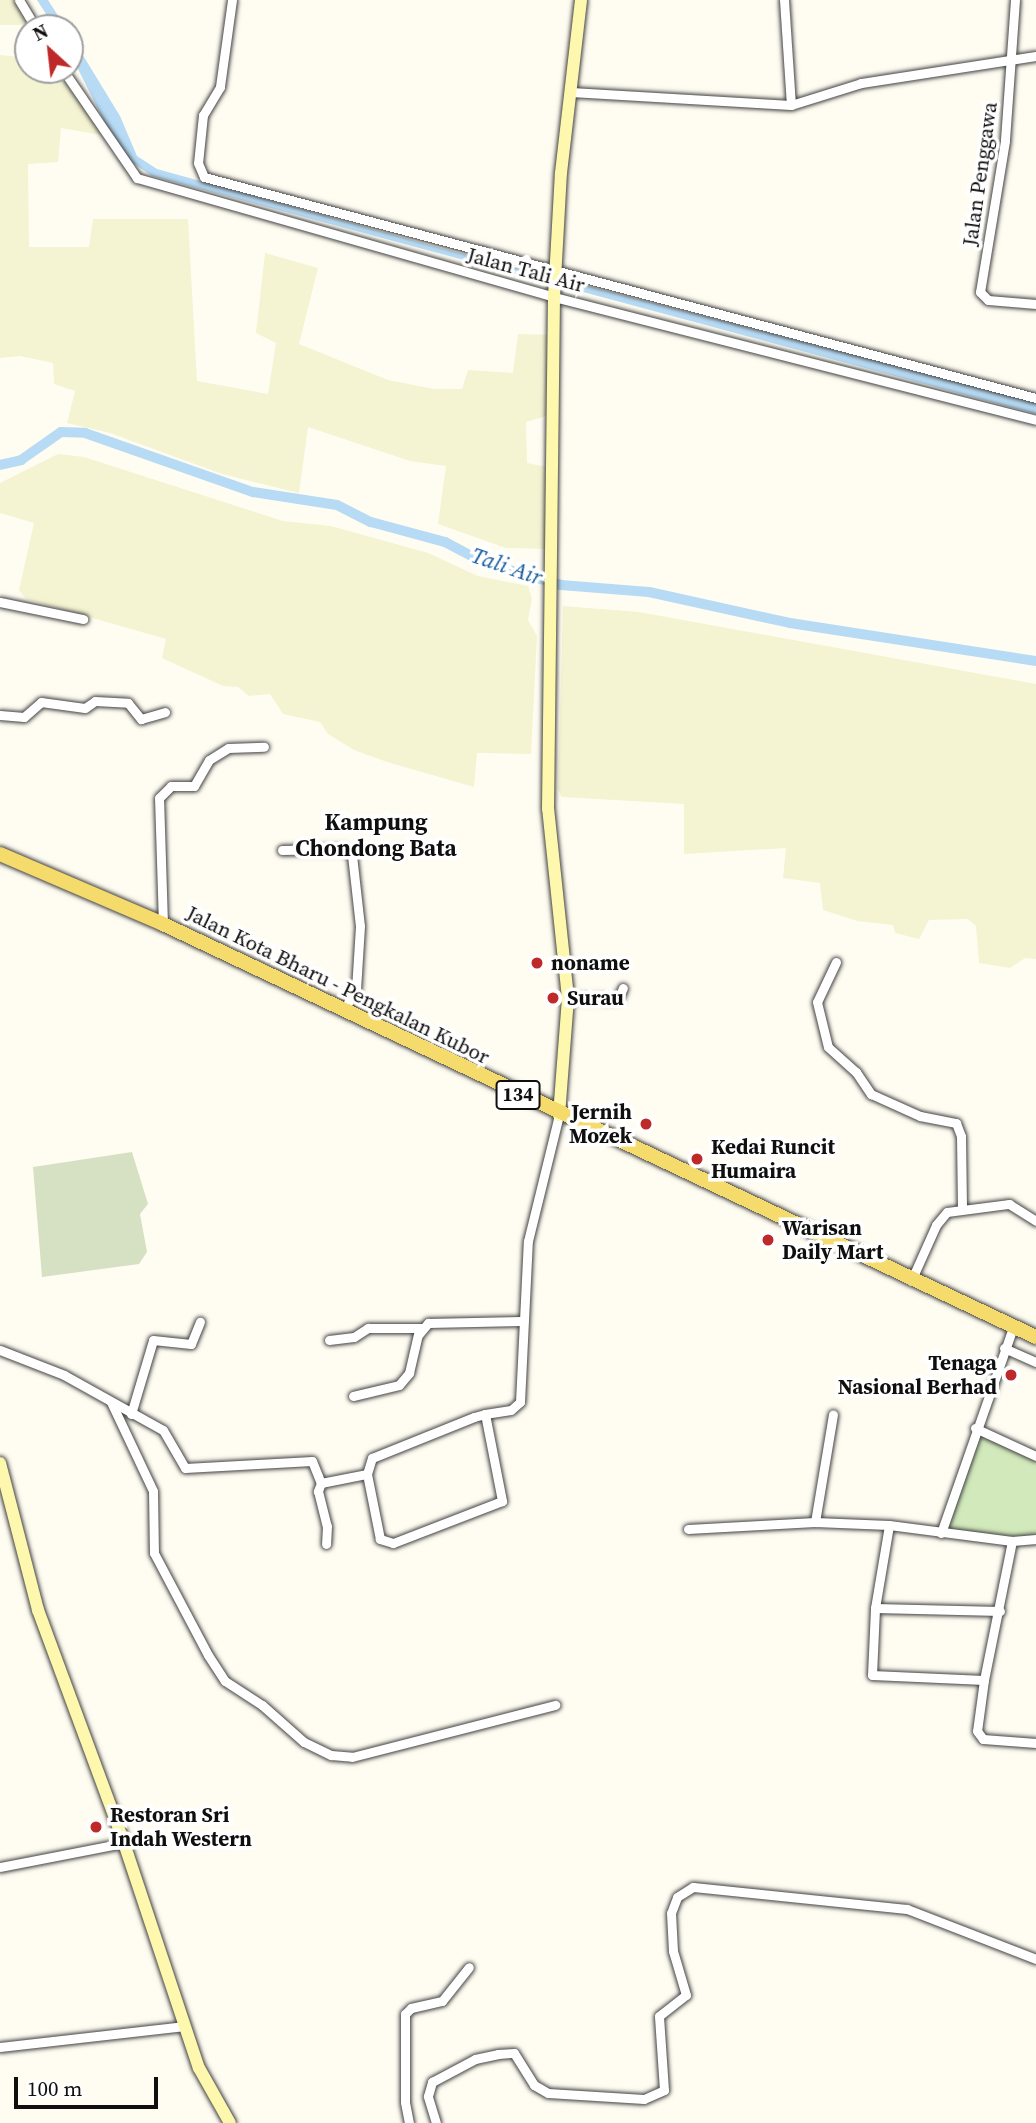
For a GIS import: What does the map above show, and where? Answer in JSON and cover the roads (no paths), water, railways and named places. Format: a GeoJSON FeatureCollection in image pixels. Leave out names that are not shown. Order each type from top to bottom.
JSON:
{"type":"FeatureCollection","features":[{"type":"Feature","properties":{"kind":"main road","name":"Jalan Kota Bharu - Pengkalan Kubor"},"geometry":{"type":"LineString","coordinates":[[0,854],[163,924],[559,1115],[1036,1337]]}},
{"type":"Feature","properties":{"kind":"street","name":"Jalan Tali Air"},"geometry":{"type":"LineString","coordinates":[[232,0],[220,87],[203,115],[198,163],[204,177],[1036,398]]}},
{"type":"Feature","properties":{"kind":"street"},"geometry":{"type":"LineString","coordinates":[[485,1414],[501,1502],[388,1543],[379,1536],[367,1474],[376,1455],[485,1414],[511,1410],[520,1402],[521,1321],[528,1241],[559,1115],[568,998],[548,843],[554,294],[581,0]]}},
{"type":"Feature","properties":{"kind":"street"},"geometry":{"type":"LineString","coordinates":[[784,0],[791,105]]}},
{"type":"Feature","properties":{"kind":"street","name":"Jalan Penggawa"},"geometry":{"type":"LineString","coordinates":[[1015,0],[1005,141],[980,292],[988,300],[1036,304]]}},
{"type":"Feature","properties":{"kind":"street"},"geometry":{"type":"LineString","coordinates":[[571,92],[791,105],[861,83],[1036,56]]}},
{"type":"Feature","properties":{"kind":"street","name":"Jalan Tali Air"},"geometry":{"type":"LineString","coordinates":[[73,84],[137,178],[554,294],[1036,420]]}},
{"type":"Feature","properties":{"kind":"street"},"geometry":{"type":"LineString","coordinates":[[0,602],[83,619]]}},
{"type":"Feature","properties":{"kind":"street"},"geometry":{"type":"LineString","coordinates":[[0,715],[22,718],[41,702],[85,708],[95,701],[128,703],[141,719],[165,712]]}},
{"type":"Feature","properties":{"kind":"street"},"geometry":{"type":"LineString","coordinates":[[163,924],[159,798],[171,786],[194,786],[209,760],[228,748],[264,747]]}},
{"type":"Feature","properties":{"kind":"street"},"geometry":{"type":"LineString","coordinates":[[282,850],[343,849],[352,855],[360,926],[356,990],[344,1011]]}},
{"type":"Feature","properties":{"kind":"street"},"geometry":{"type":"LineString","coordinates":[[836,962],[817,1002],[828,1047],[833,1056],[850,1066],[871,1094],[920,1116],[956,1123],[961,1136],[962,1207]]}},
{"type":"Feature","properties":{"kind":"street"},"geometry":{"type":"LineString","coordinates":[[568,998],[618,999],[623,988]]}},
{"type":"Feature","properties":{"kind":"street"},"geometry":{"type":"LineString","coordinates":[[911,1281],[940,1217],[962,1207],[1009,1204],[1036,1221]]}},
{"type":"Feature","properties":{"kind":"street"},"geometry":{"type":"LineString","coordinates":[[329,1340],[354,1338],[368,1328],[422,1328],[436,1321],[521,1321]]}},
{"type":"Feature","properties":{"kind":"street"},"geometry":{"type":"LineString","coordinates":[[131,1414],[153,1340],[191,1344],[200,1322]]}},
{"type":"Feature","properties":{"kind":"street"},"geometry":{"type":"LineString","coordinates":[[941,1533],[975,1428],[1013,1327]]}},
{"type":"Feature","properties":{"kind":"street"},"geometry":{"type":"LineString","coordinates":[[353,1396],[391,1389],[405,1380],[422,1328]]}},
{"type":"Feature","properties":{"kind":"street"},"geometry":{"type":"LineString","coordinates":[[1004,1348],[1036,1363]]}},
{"type":"Feature","properties":{"kind":"street"},"geometry":{"type":"LineString","coordinates":[[0,1350],[64,1375],[164,1432],[184,1468],[312,1461],[321,1482],[318,1491],[327,1526],[326,1544]]}},
{"type":"Feature","properties":{"kind":"street"},"geometry":{"type":"LineString","coordinates":[[111,1402],[153,1491],[154,1553],[208,1655],[225,1681],[262,1705],[304,1742],[331,1755],[352,1757],[555,1705]]}},
{"type":"Feature","properties":{"kind":"street"},"geometry":{"type":"LineString","coordinates":[[815,1522],[833,1414]]}},
{"type":"Feature","properties":{"kind":"street"},"geometry":{"type":"LineString","coordinates":[[975,1428],[1036,1455]]}},
{"type":"Feature","properties":{"kind":"street"},"geometry":{"type":"LineString","coordinates":[[0,1463],[38,1610],[124,1843],[185,2026],[212,2096],[230,2123]]}},
{"type":"Feature","properties":{"kind":"street"},"geometry":{"type":"LineString","coordinates":[[321,1482],[367,1474]]}},
{"type":"Feature","properties":{"kind":"street"},"geometry":{"type":"LineString","coordinates":[[688,1529],[815,1522],[889,1525],[1012,1541],[1036,1539]]}},
{"type":"Feature","properties":{"kind":"street"},"geometry":{"type":"LineString","coordinates":[[889,1525],[875,1608],[872,1675],[984,1680]]}},
{"type":"Feature","properties":{"kind":"street"},"geometry":{"type":"LineString","coordinates":[[1012,1541],[984,1680],[977,1731],[984,1740],[1036,1743]]}},
{"type":"Feature","properties":{"kind":"street"},"geometry":{"type":"LineString","coordinates":[[875,1608],[1000,1611]]}},
{"type":"Feature","properties":{"kind":"street"},"geometry":{"type":"LineString","coordinates":[[0,1867],[124,1843]]}},
{"type":"Feature","properties":{"kind":"street"},"geometry":{"type":"LineString","coordinates":[[436,2123],[428,2096],[432,2082],[475,2059],[498,2054],[514,2053],[534,2085],[548,2093],[644,2099],[664,2090],[659,2016],[686,1995],[673,1951],[671,1913],[677,1897],[693,1886],[908,1909],[1036,1959]]}},
{"type":"Feature","properties":{"kind":"street"},"geometry":{"type":"LineString","coordinates":[[409,2123],[405,2102],[405,2014],[411,2008],[442,2001],[469,1967]]}},
{"type":"Feature","properties":{"kind":"street"},"geometry":{"type":"LineString","coordinates":[[0,2047],[185,2026]]}},
{"type":"Feature","properties":{"kind":"water"},"geometry":{"type":"Polygon","coordinates":[[[37,0],[48,0],[57,14],[46,14],[37,0]]]}},
{"type":"Feature","properties":{"kind":"water"},"geometry":{"type":"Polygon","coordinates":[[[84,57],[120,116],[137,156],[157,169],[437,247],[1031,401],[1036,403],[1036,414],[152,176],[130,161],[111,135],[84,81],[84,57]]]}},
{"type":"Feature","properties":{"kind":"waterway","name":"Tali Air"},"geometry":{"type":"LineString","coordinates":[[0,465],[21,460],[61,432],[85,433],[253,492],[337,505],[371,522],[445,542],[483,562],[561,585],[649,592],[790,623],[1036,661]]}},
{"type":"Feature","properties":{"kind":"place","name":"noname"},"geometry":{"type":"Point","coordinates":[537,963]}},
{"type":"Feature","properties":{"kind":"place","name":"Surau"},"geometry":{"type":"Point","coordinates":[553,998]}},
{"type":"Feature","properties":{"kind":"place","name":"Jernih Mozek"},"geometry":{"type":"Point","coordinates":[646,1124]}},
{"type":"Feature","properties":{"kind":"place","name":"Kedai Runcit Humaira"},"geometry":{"type":"Point","coordinates":[697,1159]}},
{"type":"Feature","properties":{"kind":"place","name":"Warisan Daily Mart"},"geometry":{"type":"Point","coordinates":[768,1240]}},
{"type":"Feature","properties":{"kind":"place","name":"Tenaga Nasional Berhad"},"geometry":{"type":"Point","coordinates":[1011,1375]}},
{"type":"Feature","properties":{"kind":"place","name":"Restoran Sri Indah Western"},"geometry":{"type":"Point","coordinates":[96,1827]}},
{"type":"Feature","properties":{"kind":"district","name":"Kampung Chondong Bata"},"geometry":{"type":"Point","coordinates":[376,835]}}]}
